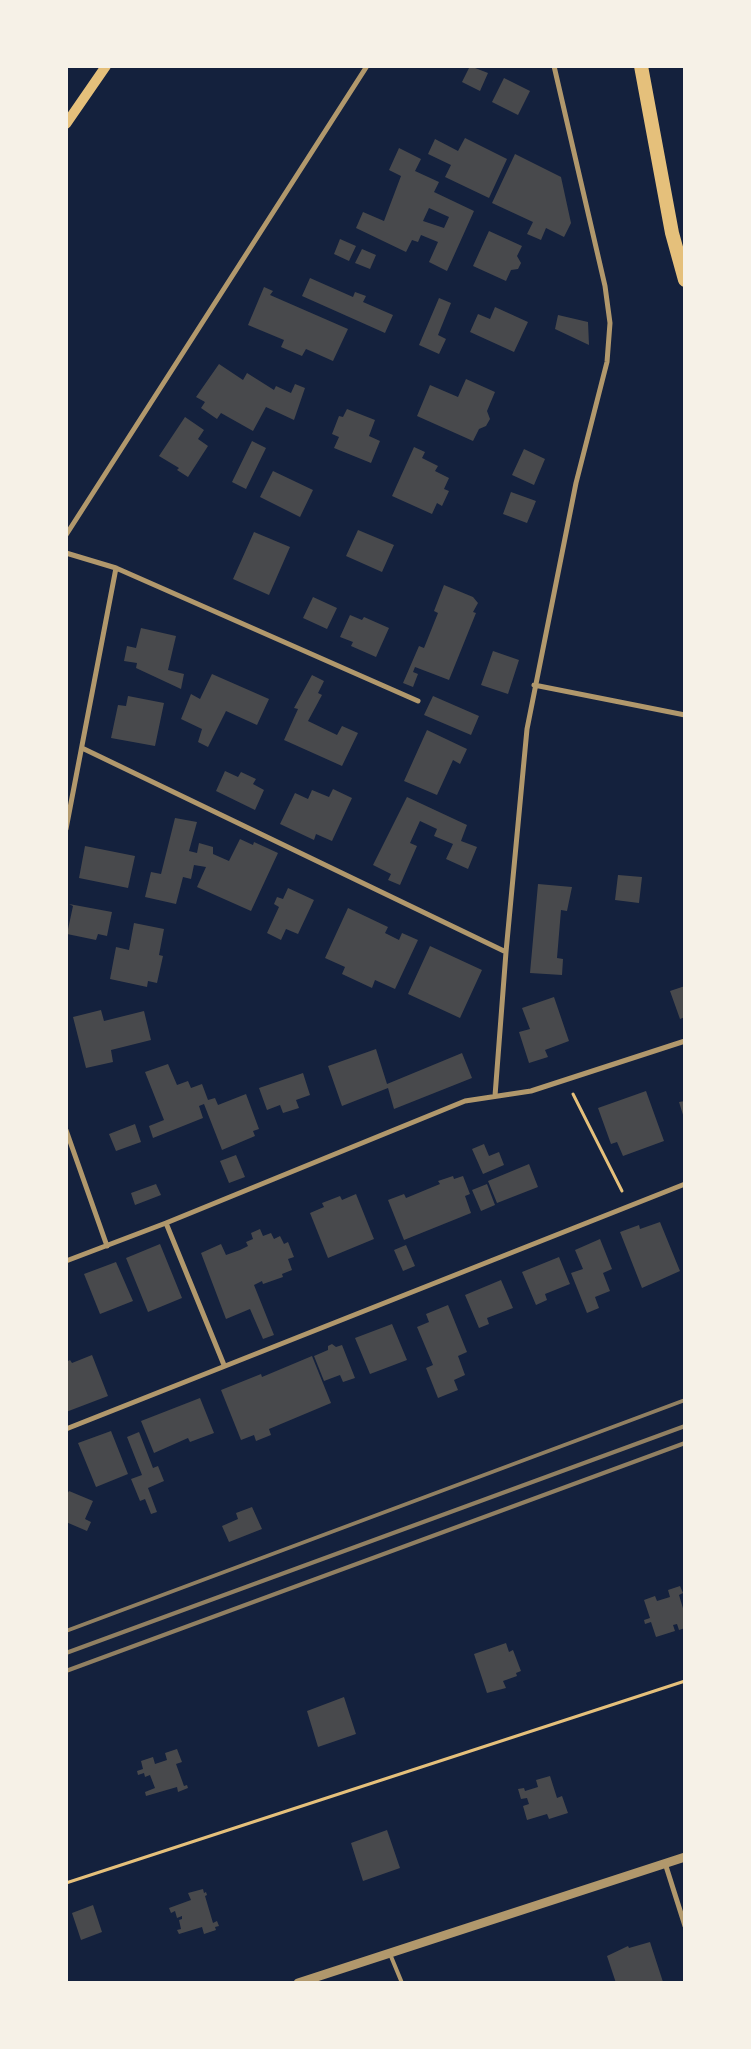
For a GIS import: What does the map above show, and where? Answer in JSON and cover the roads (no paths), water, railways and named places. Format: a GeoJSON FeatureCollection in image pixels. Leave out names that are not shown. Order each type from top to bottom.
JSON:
{"type":"FeatureCollection","features":[{"type":"Feature","properties":{"kind":"highway"},"geometry":{"type":"LineString","coordinates":[[641,66],[672,234],[685,280]]}},
{"type":"Feature","properties":{"kind":"main road"},"geometry":{"type":"LineString","coordinates":[[66,124],[106,66]]}},
{"type":"Feature","properties":{"kind":"street"},"geometry":{"type":"LineString","coordinates":[[66,535],[367,66]]}},
{"type":"Feature","properties":{"kind":"street"},"geometry":{"type":"LineString","coordinates":[[495,1096],[506,952],[527,729],[534,685],[576,483],[607,362],[610,323],[605,286],[554,66]]}},
{"type":"Feature","properties":{"kind":"street"},"geometry":{"type":"LineString","coordinates":[[66,553],[116,568],[418,700]]}},
{"type":"Feature","properties":{"kind":"street"},"geometry":{"type":"LineString","coordinates":[[66,830],[116,568]]}},
{"type":"Feature","properties":{"kind":"street"},"geometry":{"type":"LineString","coordinates":[[534,685],[685,715]]}},
{"type":"Feature","properties":{"kind":"street"},"geometry":{"type":"LineString","coordinates":[[82,748],[506,952]]}},
{"type":"Feature","properties":{"kind":"street"},"geometry":{"type":"LineString","coordinates":[[66,1261],[166,1223],[465,1101],[531,1091],[685,1040]]}},
{"type":"Feature","properties":{"kind":"street"},"geometry":{"type":"LineString","coordinates":[[66,1130],[107,1246]]}},
{"type":"Feature","properties":{"kind":"street"},"geometry":{"type":"LineString","coordinates":[[66,1429],[685,1184]]}},
{"type":"Feature","properties":{"kind":"street"},"geometry":{"type":"LineString","coordinates":[[166,1223],[224,1365]]}},
{"type":"Feature","properties":{"kind":"street"},"geometry":{"type":"LineString","coordinates":[[298,1983],[685,1857]]}},
{"type":"Feature","properties":{"kind":"street"},"geometry":{"type":"LineString","coordinates":[[665,1863],[685,1926]]}},
{"type":"Feature","properties":{"kind":"lane"},"geometry":{"type":"LineString","coordinates":[[390,1954],[402,1983]]}},
{"type":"Feature","properties":{"kind":"railway"},"geometry":{"type":"LineString","coordinates":[[66,1631],[685,1400]]}},
{"type":"Feature","properties":{"kind":"railway"},"geometry":{"type":"LineString","coordinates":[[66,1653],[685,1426]]}},
{"type":"Feature","properties":{"kind":"railway"},"geometry":{"type":"LineString","coordinates":[[66,1671],[685,1443]]}}]}
